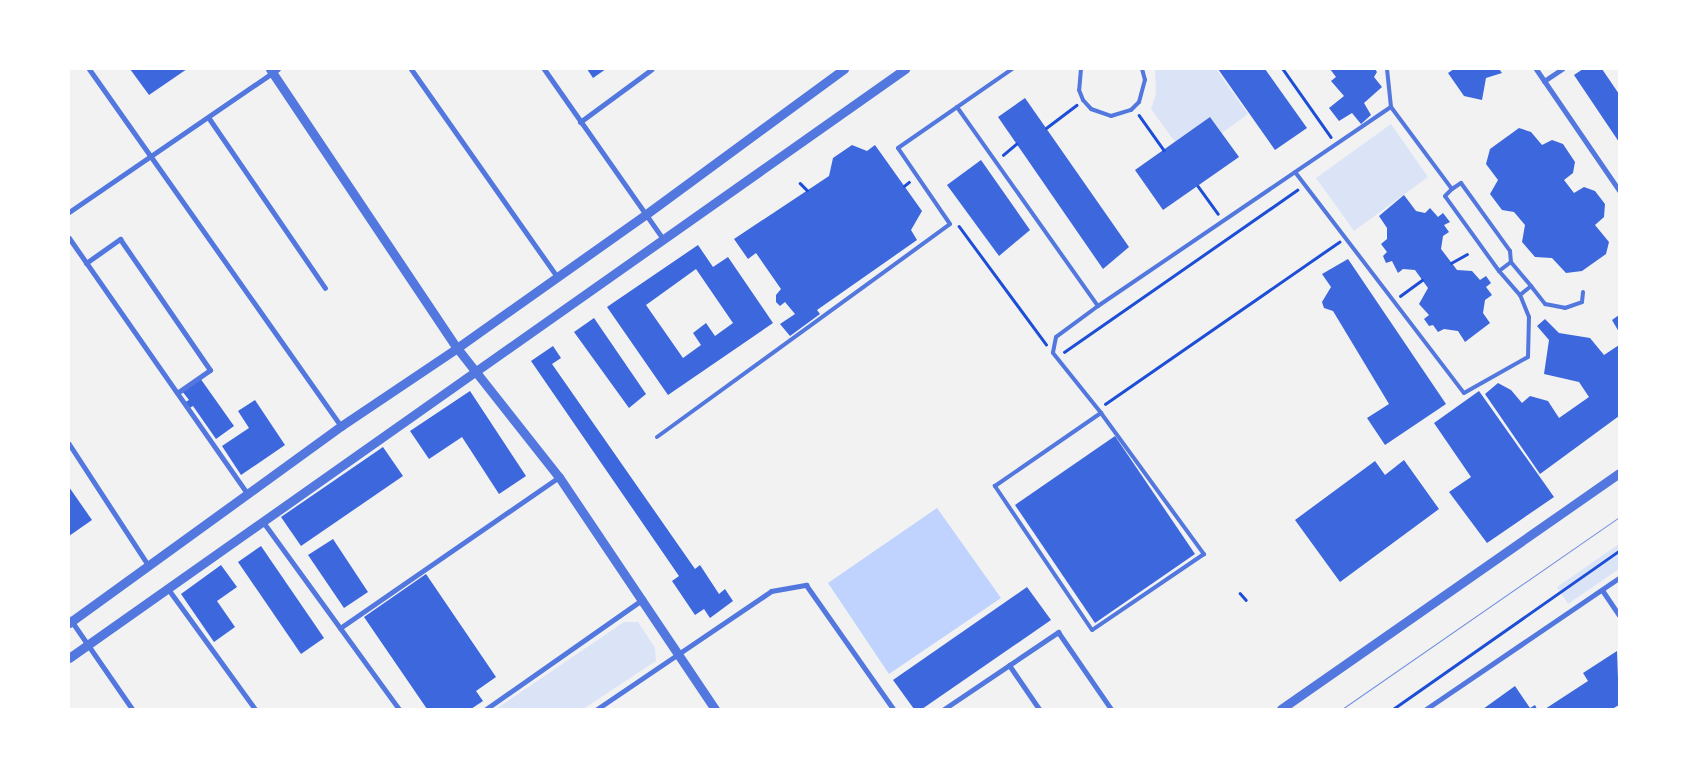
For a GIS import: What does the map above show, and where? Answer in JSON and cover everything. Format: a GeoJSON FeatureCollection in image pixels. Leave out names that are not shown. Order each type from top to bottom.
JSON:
{"type":"FeatureCollection","features":[{"type":"Feature","properties":{"kind":"street"},"geometry":{"type":"LineString","coordinates":[[89,69],[341,426]]}},
{"type":"Feature","properties":{"kind":"street"},"geometry":{"type":"LineString","coordinates":[[411,69],[556,276]]}},
{"type":"Feature","properties":{"kind":"street"},"geometry":{"type":"LineString","coordinates":[[544,69],[663,240]]}},
{"type":"Feature","properties":{"kind":"street"},"geometry":{"type":"LineString","coordinates":[[580,122],[652,69]]}},
{"type":"Feature","properties":{"kind":"street"},"geometry":{"type":"LineString","coordinates":[[132,709],[70,621],[341,426],[457,348],[556,276],[645,215],[844,69]]}},
{"type":"Feature","properties":{"kind":"street"},"geometry":{"type":"LineString","coordinates":[[69,658],[905,69]]}},
{"type":"Feature","properties":{"kind":"street"},"geometry":{"type":"LineString","coordinates":[[1536,69],[1619,190]]}},
{"type":"Feature","properties":{"kind":"street"},"geometry":{"type":"LineString","coordinates":[[1544,81],[1562,69]]}},
{"type":"Feature","properties":{"kind":"street"},"geometry":{"type":"LineString","coordinates":[[69,212],[274,70],[457,348],[474,372],[559,477],[643,599],[715,709]]}},
{"type":"Feature","properties":{"kind":"street"},"geometry":{"type":"LineString","coordinates":[[208,117],[325,288]]}},
{"type":"Feature","properties":{"kind":"street"},"geometry":{"type":"LineString","coordinates":[[69,238],[247,493]]}},
{"type":"Feature","properties":{"kind":"street"},"geometry":{"type":"LineString","coordinates":[[86,263],[120,239],[210,370],[177,393]]}},
{"type":"Feature","properties":{"kind":"street"},"geometry":{"type":"LineString","coordinates":[[69,444],[148,565]]}},
{"type":"Feature","properties":{"kind":"street"},"geometry":{"type":"LineString","coordinates":[[1281,709],[1619,473]]}},
{"type":"Feature","properties":{"kind":"street"},"geometry":{"type":"LineString","coordinates":[[340,628],[559,477]]}},
{"type":"Feature","properties":{"kind":"street"},"geometry":{"type":"LineString","coordinates":[[263,522],[399,709]]}},
{"type":"Feature","properties":{"kind":"street"},"geometry":{"type":"LineString","coordinates":[[1426,709],[1619,578]]}},
{"type":"Feature","properties":{"kind":"street"},"geometry":{"type":"LineString","coordinates":[[597,709],[771,591],[806,585],[893,709]]}},
{"type":"Feature","properties":{"kind":"street"},"geometry":{"type":"LineString","coordinates":[[168,589],[256,709]]}},
{"type":"Feature","properties":{"kind":"street"},"geometry":{"type":"LineString","coordinates":[[1602,590],[1619,616]]}},
{"type":"Feature","properties":{"kind":"street"},"geometry":{"type":"LineString","coordinates":[[486,709],[643,599]]}},
{"type":"Feature","properties":{"kind":"street"},"geometry":{"type":"LineString","coordinates":[[947,708],[1058,632],[1111,709]]}},
{"type":"Feature","properties":{"kind":"street"},"geometry":{"type":"LineString","coordinates":[[1009,665],[1039,709]]}},
{"type":"Feature","properties":{"kind":"lane"},"geometry":{"type":"LineString","coordinates":[[657,437],[950,224],[898,148],[1012,69]]}},
{"type":"Feature","properties":{"kind":"lane"},"geometry":{"type":"LineString","coordinates":[[1081,69],[1079,90],[1083,100],[1095,111],[1111,116],[1131,110],[1139,102],[1145,80],[1142,69]]}},
{"type":"Feature","properties":{"kind":"lane"},"geometry":{"type":"LineString","coordinates":[[1387,69],[1391,107],[1452,189]]}},
{"type":"Feature","properties":{"kind":"lane"},"geometry":{"type":"LineString","coordinates":[[957,107],[1098,306]]}},
{"type":"Feature","properties":{"kind":"lane"},"geometry":{"type":"LineString","coordinates":[[1101,411],[994,486],[1092,630],[1204,554],[1101,411],[1053,353],[1056,337],[1098,306],[1391,107]]}},
{"type":"Feature","properties":{"kind":"lane"},"geometry":{"type":"LineString","coordinates":[[1295,172],[1464,393],[1528,358],[1530,317],[1520,295],[1499,271],[1445,196],[1452,189],[1461,183],[1510,251],[1511,262],[1545,304],[1565,308],[1582,302],[1583,292]]}},
{"type":"Feature","properties":{"kind":"lane"},"geometry":{"type":"LineString","coordinates":[[1499,271],[1511,262]]}},
{"type":"Feature","properties":{"kind":"lane"},"geometry":{"type":"LineString","coordinates":[[1520,295],[1531,286]]}},
{"type":"Feature","properties":{"kind":"path"},"geometry":{"type":"LineString","coordinates":[[1282,69],[1336,144]]}},
{"type":"Feature","properties":{"kind":"path"},"geometry":{"type":"LineString","coordinates":[[1046,128],[1079,103],[1083,107]]}},
{"type":"Feature","properties":{"kind":"path"},"geometry":{"type":"LineString","coordinates":[[1130,120],[1146,109]]}},
{"type":"Feature","properties":{"kind":"path"},"geometry":{"type":"LineString","coordinates":[[1139,115],[1164,150]]}},
{"type":"Feature","properties":{"kind":"path"},"geometry":{"type":"LineString","coordinates":[[997,159],[1016,144]]}},
{"type":"Feature","properties":{"kind":"path"},"geometry":{"type":"LineString","coordinates":[[904,186],[909,182]]}},
{"type":"Feature","properties":{"kind":"path"},"geometry":{"type":"LineString","coordinates":[[800,183],[808,190]]}},
{"type":"Feature","properties":{"kind":"path"},"geometry":{"type":"LineString","coordinates":[[1198,186],[1220,217]]}},
{"type":"Feature","properties":{"kind":"path"},"geometry":{"type":"LineString","coordinates":[[1069,360],[1064,352],[1303,186]]}},
{"type":"Feature","properties":{"kind":"path"},"geometry":{"type":"LineString","coordinates":[[950,224],[960,226],[1053,353]]}},
{"type":"Feature","properties":{"kind":"path"},"geometry":{"type":"LineString","coordinates":[[1101,411],[1342,239]]}},
{"type":"Feature","properties":{"kind":"path"},"geometry":{"type":"LineString","coordinates":[[1452,263],[1467,254]]}},
{"type":"Feature","properties":{"kind":"path"},"geometry":{"type":"LineString","coordinates":[[1393,301],[1422,280]]}},
{"type":"Feature","properties":{"kind":"path"},"geometry":{"type":"LineString","coordinates":[[1393,709],[1619,551]]}},
{"type":"Feature","properties":{"kind":"path"},"geometry":{"type":"LineString","coordinates":[[1240,593],[1246,600]]}},
{"type":"Feature","properties":{"kind":"shaded area"},"geometry":{"type":"Polygon","coordinates":[[[1155,69],[1216,69],[1248,114],[1222,133],[1210,117],[1175,142],[1151,109],[1156,93],[1155,69]]]}},
{"type":"Feature","properties":{"kind":"shaded area"},"geometry":{"type":"Polygon","coordinates":[[[1391,124],[1428,177],[1354,231],[1316,178],[1391,124]]]}},
{"type":"Feature","properties":{"kind":"shaded area"},"geometry":{"type":"Polygon","coordinates":[[[1619,544],[1619,569],[1568,604],[1557,587],[1619,544]]]}},
{"type":"Feature","properties":{"kind":"shaded area"},"geometry":{"type":"Polygon","coordinates":[[[624,622],[638,622],[655,648],[656,661],[583,709],[496,709],[624,622]]]}},
{"type":"Feature","properties":{"kind":"water"},"geometry":{"type":"Polygon","coordinates":[[[937,508],[1001,598],[889,674],[828,583],[937,508]]]}},
{"type":"Feature","properties":{"kind":"building"},"geometry":{"type":"Polygon","coordinates":[[[130,69],[187,69],[149,95],[130,69]]]}},
{"type":"Feature","properties":{"kind":"building"},"geometry":{"type":"Polygon","coordinates":[[[587,69],[606,69],[593,78],[587,69]]]}},
{"type":"Feature","properties":{"kind":"building"},"geometry":{"type":"Polygon","coordinates":[[[1218,69],[1265,69],[1307,128],[1275,150],[1218,69]]]}},
{"type":"Feature","properties":{"kind":"building"},"geometry":{"type":"Polygon","coordinates":[[[1330,69],[1375,69],[1377,72],[1374,77],[1382,87],[1364,103],[1371,115],[1361,124],[1352,113],[1339,121],[1329,108],[1344,96],[1331,81],[1336,77],[1330,69]]]}},
{"type":"Feature","properties":{"kind":"building"},"geometry":{"type":"Polygon","coordinates":[[[1454,69],[1499,69],[1502,73],[1486,78],[1482,100],[1464,96],[1448,73],[1454,69]]]}},
{"type":"Feature","properties":{"kind":"building"},"geometry":{"type":"Polygon","coordinates":[[[1583,69],[1602,69],[1619,94],[1619,142],[1574,75],[1583,69]]]}},
{"type":"Feature","properties":{"kind":"building"},"geometry":{"type":"Polygon","coordinates":[[[1025,98],[1129,247],[1103,269],[998,117],[1025,98]]]}},
{"type":"Feature","properties":{"kind":"building"},"geometry":{"type":"Polygon","coordinates":[[[1210,117],[1239,157],[1163,210],[1135,170],[1210,117]]]}},
{"type":"Feature","properties":{"kind":"building"},"geometry":{"type":"Polygon","coordinates":[[[1519,128],[1531,132],[1542,145],[1552,140],[1563,144],[1575,162],[1573,173],[1564,180],[1574,193],[1584,187],[1595,191],[1605,204],[1604,217],[1595,225],[1609,242],[1606,254],[1582,271],[1566,273],[1552,258],[1535,257],[1522,242],[1525,225],[1514,212],[1502,210],[1490,194],[1498,180],[1486,164],[1490,149],[1519,128]]]}},
{"type":"Feature","properties":{"kind":"building"},"geometry":{"type":"Polygon","coordinates":[[[852,145],[867,151],[875,145],[922,211],[911,230],[917,240],[817,310],[820,314],[790,336],[780,324],[795,314],[785,302],[780,306],[776,302],[776,295],[781,289],[756,253],[748,259],[734,239],[829,176],[833,158],[852,145]]]}},
{"type":"Feature","properties":{"kind":"building"},"geometry":{"type":"Polygon","coordinates":[[[981,160],[1030,230],[999,256],[947,185],[981,160]]]}},
{"type":"Feature","properties":{"kind":"building"},"geometry":{"type":"Polygon","coordinates":[[[1404,195],[1416,211],[1425,213],[1430,208],[1438,217],[1443,213],[1450,222],[1444,225],[1449,232],[1443,236],[1441,249],[1457,270],[1472,271],[1480,280],[1486,276],[1491,283],[1486,287],[1492,295],[1485,300],[1483,313],[1490,323],[1465,342],[1458,331],[1444,329],[1438,332],[1433,325],[1429,326],[1424,319],[1429,315],[1419,304],[1428,288],[1415,270],[1403,269],[1398,273],[1392,261],[1386,263],[1383,256],[1387,252],[1381,244],[1387,239],[1387,228],[1379,216],[1404,195]]]}},
{"type":"Feature","properties":{"kind":"building"},"geometry":{"type":"Polygon","coordinates":[[[698,245],[713,267],[728,257],[773,323],[668,395],[607,307],[698,245]],[[696,269],[646,305],[683,358],[701,345],[693,333],[706,323],[715,336],[733,323],[696,269]]]}},
{"type":"Feature","properties":{"kind":"building"},"geometry":{"type":"Polygon","coordinates":[[[1348,259],[1446,404],[1385,445],[1367,418],[1389,404],[1333,311],[1324,308],[1322,302],[1331,287],[1322,274],[1348,259]]]}},
{"type":"Feature","properties":{"kind":"building"},"geometry":{"type":"Polygon","coordinates":[[[1619,315],[1619,332],[1612,320],[1619,315]]]}},
{"type":"Feature","properties":{"kind":"building"},"geometry":{"type":"Polygon","coordinates":[[[594,318],[646,394],[629,408],[574,332],[594,318]]]}},
{"type":"Feature","properties":{"kind":"building"},"geometry":{"type":"Polygon","coordinates":[[[1545,319],[1559,333],[1590,338],[1604,355],[1619,345],[1619,416],[1540,474],[1485,394],[1498,383],[1511,390],[1522,403],[1530,396],[1548,401],[1559,418],[1589,397],[1579,382],[1544,374],[1549,340],[1537,326],[1545,319]]]}},
{"type":"Feature","properties":{"kind":"building"},"geometry":{"type":"Polygon","coordinates":[[[553,346],[561,358],[552,364],[695,569],[700,565],[719,594],[725,589],[733,601],[710,618],[704,609],[695,615],[672,581],[679,576],[531,361],[553,346]]]}},
{"type":"Feature","properties":{"kind":"building"},"geometry":{"type":"Polygon","coordinates":[[[200,378],[234,426],[216,439],[193,406],[188,409],[184,403],[189,400],[182,391],[200,378]]]}},
{"type":"Feature","properties":{"kind":"building"},"geometry":{"type":"Polygon","coordinates":[[[470,391],[526,476],[499,494],[462,437],[429,459],[410,431],[470,391]]]}},
{"type":"Feature","properties":{"kind":"building"},"geometry":{"type":"Polygon","coordinates":[[[1479,391],[1554,497],[1487,543],[1449,492],[1471,477],[1434,423],[1479,391]]]}},
{"type":"Feature","properties":{"kind":"building"},"geometry":{"type":"Polygon","coordinates":[[[255,400],[285,445],[241,475],[222,446],[249,428],[238,411],[255,400]]]}},
{"type":"Feature","properties":{"kind":"building"},"geometry":{"type":"Polygon","coordinates":[[[1115,436],[1195,554],[1095,623],[1015,505],[1115,436]]]}},
{"type":"Feature","properties":{"kind":"building"},"geometry":{"type":"Polygon","coordinates":[[[383,447],[403,476],[301,546],[281,517],[383,447]]]}},
{"type":"Feature","properties":{"kind":"building"},"geometry":{"type":"Polygon","coordinates":[[[1404,460],[1439,509],[1340,582],[1295,520],[1375,461],[1385,475],[1404,460]]]}},
{"type":"Feature","properties":{"kind":"building"},"geometry":{"type":"Polygon","coordinates":[[[69,487],[92,520],[69,536],[69,487]]]}},
{"type":"Feature","properties":{"kind":"building"},"geometry":{"type":"Polygon","coordinates":[[[333,539],[368,592],[344,608],[308,555],[333,539]]]}},
{"type":"Feature","properties":{"kind":"building"},"geometry":{"type":"Polygon","coordinates":[[[261,546],[324,638],[301,654],[238,562],[261,546]]]}},
{"type":"Feature","properties":{"kind":"building"},"geometry":{"type":"Polygon","coordinates":[[[221,565],[237,587],[217,601],[235,627],[214,642],[181,594],[221,565]]]}},
{"type":"Feature","properties":{"kind":"building"},"geometry":{"type":"Polygon","coordinates":[[[426,574],[496,677],[476,691],[483,701],[471,709],[427,709],[364,617],[426,574]]]}},
{"type":"Feature","properties":{"kind":"building"},"geometry":{"type":"Polygon","coordinates":[[[1027,587],[1051,620],[922,709],[914,709],[893,680],[1027,587]]]}},
{"type":"Feature","properties":{"kind":"building"},"geometry":{"type":"Polygon","coordinates":[[[1617,651],[1619,705],[1612,709],[1545,709],[1588,681],[1583,673],[1617,651]]]}},
{"type":"Feature","properties":{"kind":"building"},"geometry":{"type":"Polygon","coordinates":[[[1515,686],[1530,708],[1535,705],[1537,709],[1483,709],[1515,686]]]}},
{"type":"Feature","properties":{"kind":"tram line"},"geometry":{"type":"LineString","coordinates":[[1342,709],[1619,517]]}}]}
